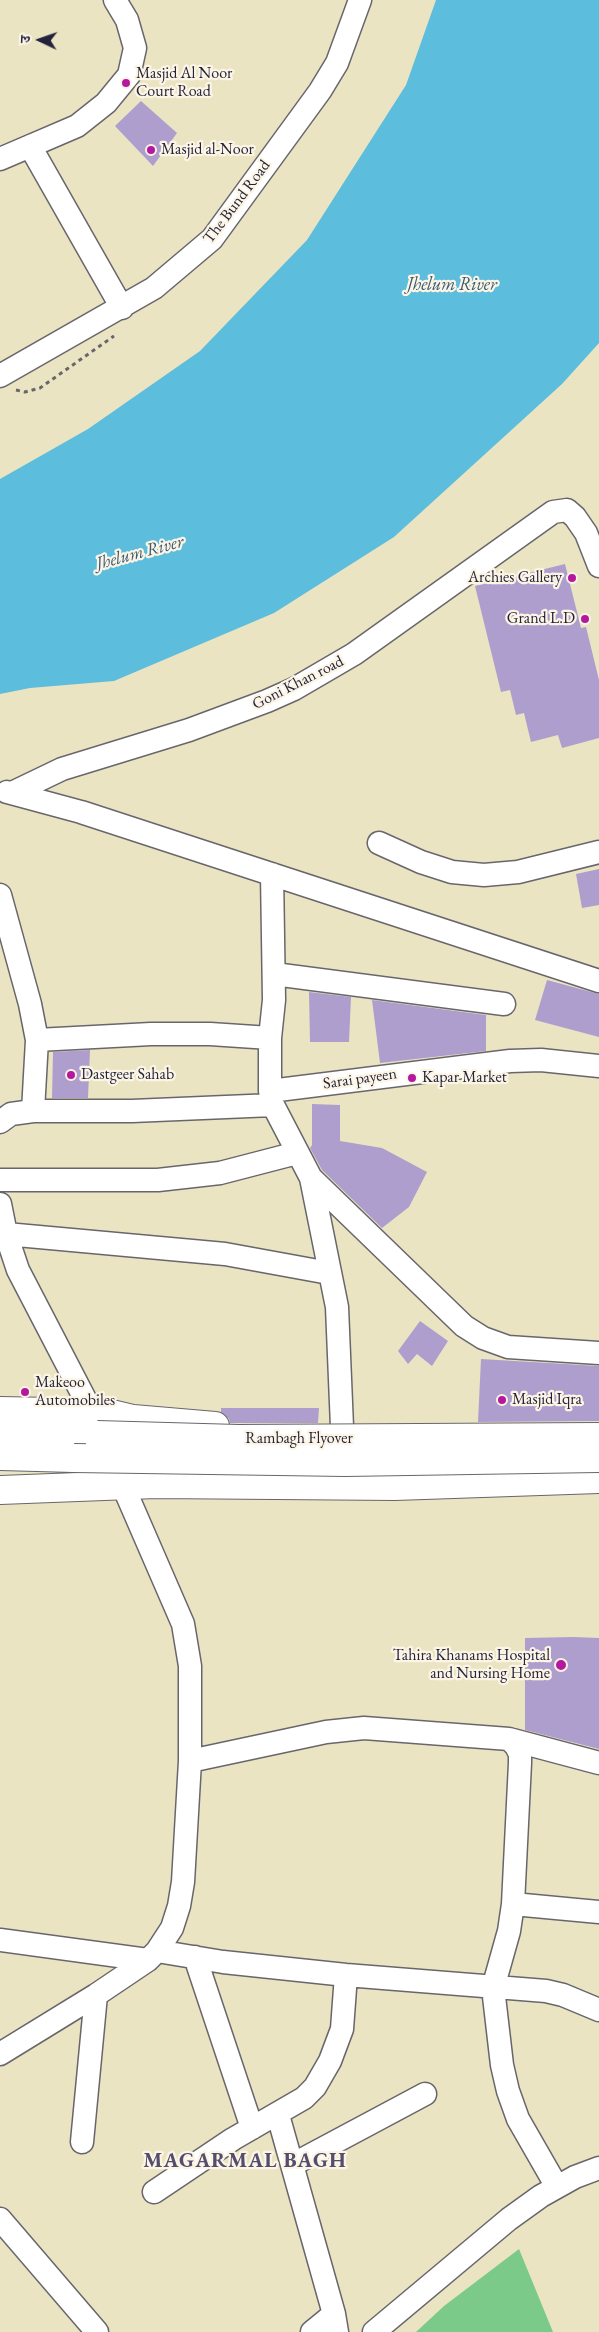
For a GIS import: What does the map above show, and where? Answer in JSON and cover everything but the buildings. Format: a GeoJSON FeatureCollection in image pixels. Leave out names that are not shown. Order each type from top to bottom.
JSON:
{"type":"FeatureCollection","features":[{"type":"Feature","properties":{"kind":"main road"},"geometry":{"type":"LineString","coordinates":[[0,1410],[108,1413],[133,1419],[204,1426],[342,1427],[599,1424]]}},
{"type":"Feature","properties":{"kind":"main road","name":"Rambagh Flyover"},"geometry":{"type":"LineString","coordinates":[[0,1433],[248,1439],[599,1437]]}},
{"type":"Feature","properties":{"kind":"main road","name":"Rambagh Flyover"},"geometry":{"type":"LineString","coordinates":[[0,1456],[345,1462],[599,1458]]}},
{"type":"Feature","properties":{"kind":"main road"},"geometry":{"type":"LineString","coordinates":[[0,1490],[122,1485],[395,1486],[599,1479]]}},
{"type":"Feature","properties":{"kind":"street"},"geometry":{"type":"LineString","coordinates":[[0,159],[77,126],[106,103],[129,75],[135,48],[127,20],[115,0]]}},
{"type":"Feature","properties":{"kind":"street","name":"The Bund Road"},"geometry":{"type":"LineString","coordinates":[[0,376],[154,288],[212,239],[320,91],[337,63],[360,0]]}},
{"type":"Feature","properties":{"kind":"street"},"geometry":{"type":"LineString","coordinates":[[30,146],[122,308]]}},
{"type":"Feature","properties":{"kind":"street","name":"Goni Khan road"},"geometry":{"type":"LineString","coordinates":[[6,792],[62,769],[197,727],[294,689],[354,654],[553,512],[564,509],[575,517],[586,533],[599,566]]}},
{"type":"Feature","properties":{"kind":"street"},"geometry":{"type":"LineString","coordinates":[[6,792],[81,812],[599,981]]}},
{"type":"Feature","properties":{"kind":"street"},"geometry":{"type":"LineString","coordinates":[[379,843],[420,862],[452,872],[484,875],[518,872],[599,852]]}},
{"type":"Feature","properties":{"kind":"street"},"geometry":{"type":"LineString","coordinates":[[272,874],[274,974],[274,1000],[270,1038],[272,1098],[296,1153],[311,1178],[464,1326],[484,1338],[508,1346],[599,1353]]}},
{"type":"Feature","properties":{"kind":"street"},"geometry":{"type":"LineString","coordinates":[[0,895],[30,1004],[37,1040],[34,1110]]}},
{"type":"Feature","properties":{"kind":"street"},"geometry":{"type":"LineString","coordinates":[[274,974],[504,1004]]}},
{"type":"Feature","properties":{"kind":"street"},"geometry":{"type":"LineString","coordinates":[[37,1040],[151,1034],[210,1034],[270,1038]]}},
{"type":"Feature","properties":{"kind":"street","name":"Sarai payeen"},"geometry":{"type":"LineString","coordinates":[[4,1116],[34,1110],[132,1112],[272,1098],[510,1061],[541,1060],[599,1066]]}},
{"type":"Feature","properties":{"kind":"street"},"geometry":{"type":"LineString","coordinates":[[0,1180],[158,1180],[220,1173],[296,1153]]}},
{"type":"Feature","properties":{"kind":"street"},"geometry":{"type":"LineString","coordinates":[[311,1178],[337,1307],[342,1427]]}},
{"type":"Feature","properties":{"kind":"street"},"geometry":{"type":"LineString","coordinates":[[0,1204],[6,1234],[18,1270],[93,1412],[122,1485],[183,1624],[190,1666],[190,1761],[183,1882],[179,1906],[172,1928],[153,1955],[96,1995],[0,2054]]}},
{"type":"Feature","properties":{"kind":"street"},"geometry":{"type":"LineString","coordinates":[[6,1234],[225,1254],[330,1273]]}},
{"type":"Feature","properties":{"kind":"street"},"geometry":{"type":"LineString","coordinates":[[190,1761],[326,1732],[357,1728],[509,1739],[599,1763]]}},
{"type":"Feature","properties":{"kind":"street"},"geometry":{"type":"LineString","coordinates":[[509,1739],[520,1754],[513,1904],[509,1931],[493,1988],[502,2065],[508,2091],[518,2119],[557,2187]]}},
{"type":"Feature","properties":{"kind":"street"},"geometry":{"type":"LineString","coordinates":[[513,1904],[599,1912]]}},
{"type":"Feature","properties":{"kind":"street"},"geometry":{"type":"LineString","coordinates":[[0,1940],[153,1955],[195,1956],[346,1975],[546,1991],[563,1995],[599,2010]]}},
{"type":"Feature","properties":{"kind":"street"},"geometry":{"type":"LineString","coordinates":[[195,1956],[252,2128]]}},
{"type":"Feature","properties":{"kind":"street"},"geometry":{"type":"LineString","coordinates":[[154,2192],[252,2128],[278,2115],[304,2098],[315,2087],[330,2061],[342,2028],[346,1975]]}},
{"type":"Feature","properties":{"kind":"street"},"geometry":{"type":"LineString","coordinates":[[82,2142],[96,1995]]}},
{"type":"Feature","properties":{"kind":"street"},"geometry":{"type":"LineString","coordinates":[[292,2165],[425,2094]]}},
{"type":"Feature","properties":{"kind":"street"},"geometry":{"type":"LineString","coordinates":[[278,2115],[336,2323],[312,2332]]}},
{"type":"Feature","properties":{"kind":"street"},"geometry":{"type":"LineString","coordinates":[[374,2332],[510,2219],[557,2187],[575,2177],[599,2168]]}},
{"type":"Feature","properties":{"kind":"street"},"geometry":{"type":"LineString","coordinates":[[0,2219],[96,2332]]}},
{"type":"Feature","properties":{"kind":"green space"},"geometry":{"type":"Polygon","coordinates":[[[519,2249],[553,2332],[416,2332],[444,2306],[519,2249]]]}},
{"type":"Feature","properties":{"kind":"water","name":"Jhelum River"},"geometry":{"type":"Polygon","coordinates":[[[436,0],[599,0],[599,343],[562,384],[394,537],[274,613],[114,681],[30,688],[0,694],[0,479],[88,429],[200,351],[307,240],[406,85],[436,0]]]}},
{"type":"Feature","properties":{"kind":"place","name":"Masjid Al Noor Court Road"},"geometry":{"type":"Point","coordinates":[126,83]}},
{"type":"Feature","properties":{"kind":"place","name":"Masjid al-Noor"},"geometry":{"type":"Point","coordinates":[151,150]}},
{"type":"Feature","properties":{"kind":"place","name":"Archies Gallery"},"geometry":{"type":"Point","coordinates":[572,578]}},
{"type":"Feature","properties":{"kind":"place","name":"Grand L.D"},"geometry":{"type":"Point","coordinates":[585,619]}},
{"type":"Feature","properties":{"kind":"place","name":"Dastgeer Sahab"},"geometry":{"type":"Point","coordinates":[71,1075]}},
{"type":"Feature","properties":{"kind":"place","name":"Kapar Market"},"geometry":{"type":"Point","coordinates":[412,1078]}},
{"type":"Feature","properties":{"kind":"place","name":"Makeoo Automobiles"},"geometry":{"type":"Point","coordinates":[25,1392]}},
{"type":"Feature","properties":{"kind":"place","name":"Masjid Iqra"},"geometry":{"type":"Point","coordinates":[502,1400]}},
{"type":"Feature","properties":{"kind":"place","name":"Tahira Khanams Hospital and Nursing Home"},"geometry":{"type":"Point","coordinates":[561,1665]}},
{"type":"Feature","properties":{"kind":"district","name":"MAGARMAL BAGH"},"geometry":{"type":"Point","coordinates":[245,2161]}}]}
